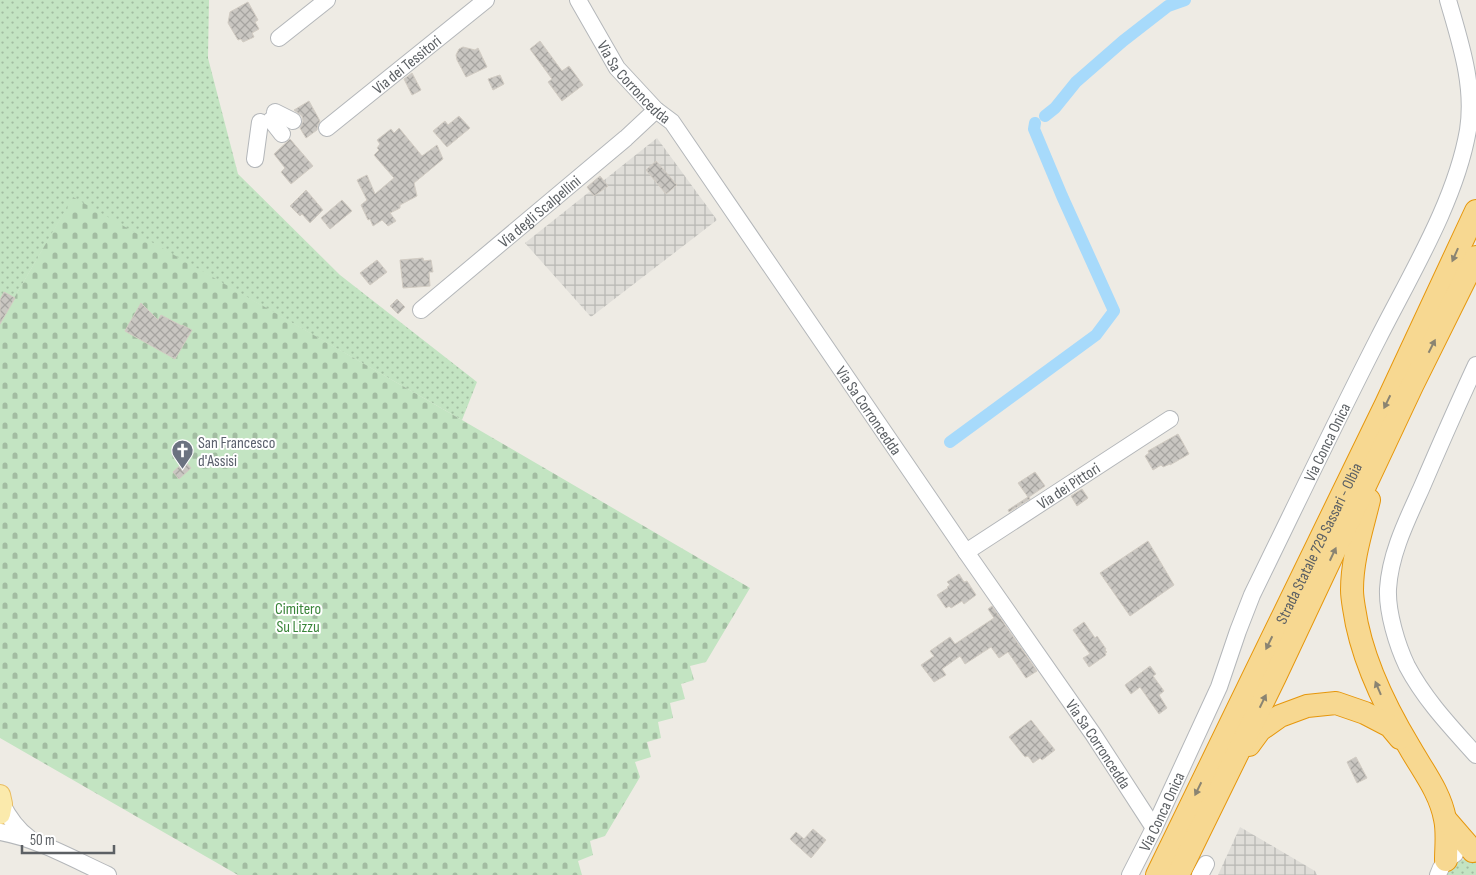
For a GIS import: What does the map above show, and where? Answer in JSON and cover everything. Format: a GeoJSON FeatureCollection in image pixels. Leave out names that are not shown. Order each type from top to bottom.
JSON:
{"type":"FeatureCollection","features":[{"type":"Feature","properties":{"kind":"highway","name":"Strada Statale 729 Sassari - Olbia"},"geometry":{"type":"LineString","coordinates":[[1157,875],[1386,404],[1476,211]]}},
{"type":"Feature","properties":{"kind":"highway","name":"Strada Statale 729 Sassari - Olbia"},"geometry":{"type":"LineString","coordinates":[[1178,875],[1412,386],[1476,258]]}},
{"type":"Feature","properties":{"kind":"highway"},"geometry":{"type":"LineString","coordinates":[[1381,453],[1356,556],[1352,590],[1357,630],[1382,697],[1409,747],[1434,787],[1441,804],[1446,820],[1442,868]]}},
{"type":"Feature","properties":{"kind":"highway"},"geometry":{"type":"LineString","coordinates":[[1226,776],[1260,730],[1280,716],[1307,706],[1336,703],[1365,713],[1390,726],[1409,747]]}},
{"type":"Feature","properties":{"kind":"highway"},"geometry":{"type":"LineString","coordinates":[[1446,820],[1475,852]]}},
{"type":"Feature","properties":{"kind":"street"},"geometry":{"type":"LineString","coordinates":[[279,38],[327,0]]}},
{"type":"Feature","properties":{"kind":"street","name":"Via dei Tessitori"},"geometry":{"type":"LineString","coordinates":[[328,128],[486,0]]}},
{"type":"Feature","properties":{"kind":"street","name":"Via Sa Corroncedda"},"geometry":{"type":"LineString","coordinates":[[578,0],[617,68],[656,110],[672,122],[1093,734],[1154,828]]}},
{"type":"Feature","properties":{"kind":"street","name":"Via Conca Onica"},"geometry":{"type":"LineString","coordinates":[[1130,875],[1154,828],[1219,687],[1252,595],[1436,223],[1453,184],[1468,129],[1470,98],[1464,60],[1448,0]]}},
{"type":"Feature","properties":{"kind":"street","name":"Via degli Scalpellini"},"geometry":{"type":"LineString","coordinates":[[421,310],[626,138],[656,110]]}},
{"type":"Feature","properties":{"kind":"street"},"geometry":{"type":"LineString","coordinates":[[269,118],[293,121]]}},
{"type":"Feature","properties":{"kind":"street"},"geometry":{"type":"LineString","coordinates":[[269,118],[282,134]]}},
{"type":"Feature","properties":{"kind":"street"},"geometry":{"type":"LineString","coordinates":[[255,159],[269,118]]}},
{"type":"Feature","properties":{"kind":"street"},"geometry":{"type":"LineString","coordinates":[[1476,364],[1403,529],[1392,566],[1388,590],[1393,624],[1406,664],[1421,690],[1436,710],[1476,756]]}},
{"type":"Feature","properties":{"kind":"street","name":"Via dei Pittori"},"geometry":{"type":"LineString","coordinates":[[966,552],[1170,419]]}},
{"type":"Feature","properties":{"kind":"street"},"geometry":{"type":"LineString","coordinates":[[1,804],[20,831],[35,842]]}},
{"type":"Feature","properties":{"kind":"street"},"geometry":{"type":"LineString","coordinates":[[0,832],[35,842],[108,875]]}},
{"type":"Feature","properties":{"kind":"street"},"geometry":{"type":"LineString","coordinates":[[1442,868],[1452,855],[1460,852],[1475,852]]}},
{"type":"Feature","properties":{"kind":"shaded area"},"geometry":{"type":"Polygon","coordinates":[[[657,138],[717,220],[591,317],[525,243],[657,138]]]}},
{"type":"Feature","properties":{"kind":"shaded area"},"geometry":{"type":"Polygon","coordinates":[[[1240,827],[1315,871],[1317,875],[1218,875],[1240,827]]]}},
{"type":"Feature","properties":{"kind":"green space"},"geometry":{"type":"Polygon","coordinates":[[[0,0],[209,0],[208,58],[238,174],[340,275],[477,382],[462,420],[73,198],[0,322],[0,0]]]}},
{"type":"Feature","properties":{"kind":"green space","name":"Cimitero Su Lizzu"},"geometry":{"type":"Polygon","coordinates":[[[73,197],[750,588],[706,662],[690,666],[694,680],[681,684],[685,699],[670,703],[673,718],[658,722],[661,738],[647,742],[651,757],[635,762],[640,777],[605,836],[590,841],[593,855],[578,861],[582,875],[238,875],[0,738],[0,322],[73,197]]]}},
{"type":"Feature","properties":{"kind":"green space"},"geometry":{"type":"Polygon","coordinates":[[[1469,858],[1476,860],[1476,875],[1446,875],[1455,863],[1469,858]]]}},
{"type":"Feature","properties":{"kind":"building"},"geometry":{"type":"Polygon","coordinates":[[[248,2],[258,20],[255,22],[259,29],[252,33],[254,37],[243,42],[241,39],[238,40],[228,23],[230,12],[248,2]]]}},
{"type":"Feature","properties":{"kind":"building"},"geometry":{"type":"Polygon","coordinates":[[[540,41],[562,71],[569,66],[583,85],[562,101],[548,82],[552,79],[530,49],[540,41]]]}},
{"type":"Feature","properties":{"kind":"building"},"geometry":{"type":"Polygon","coordinates":[[[463,47],[475,50],[478,48],[487,67],[466,77],[456,55],[459,49],[463,47]]]}},
{"type":"Feature","properties":{"kind":"building"},"geometry":{"type":"Polygon","coordinates":[[[412,73],[421,90],[412,95],[404,79],[412,73]]]}},
{"type":"Feature","properties":{"kind":"building"},"geometry":{"type":"Polygon","coordinates":[[[500,75],[504,84],[493,90],[488,79],[500,75]]]}},
{"type":"Feature","properties":{"kind":"building"},"geometry":{"type":"Polygon","coordinates":[[[309,101],[320,121],[317,130],[306,138],[300,128],[303,121],[302,116],[294,110],[309,101]]]}},
{"type":"Feature","properties":{"kind":"building"},"geometry":{"type":"Polygon","coordinates":[[[459,116],[470,128],[447,147],[433,131],[445,121],[448,125],[459,116]]]}},
{"type":"Feature","properties":{"kind":"building"},"geometry":{"type":"Polygon","coordinates":[[[399,128],[422,156],[437,145],[443,159],[414,183],[417,196],[390,213],[396,221],[388,226],[382,220],[373,226],[361,205],[367,200],[357,180],[367,175],[375,194],[394,178],[374,155],[379,150],[377,148],[380,144],[377,140],[391,129],[394,133],[399,128]]]}},
{"type":"Feature","properties":{"kind":"building"},"geometry":{"type":"Polygon","coordinates":[[[290,139],[313,166],[291,184],[281,172],[285,168],[274,154],[290,139]]]}},
{"type":"Feature","properties":{"kind":"building"},"geometry":{"type":"Polygon","coordinates":[[[656,161],[677,185],[666,194],[646,170],[656,161]]]}},
{"type":"Feature","properties":{"kind":"building"},"geometry":{"type":"Polygon","coordinates":[[[600,176],[608,186],[594,196],[587,187],[600,176]]]}},
{"type":"Feature","properties":{"kind":"building"},"geometry":{"type":"Polygon","coordinates":[[[306,190],[323,210],[310,223],[302,214],[300,216],[290,206],[306,190]]]}},
{"type":"Feature","properties":{"kind":"building"},"geometry":{"type":"Polygon","coordinates":[[[342,200],[352,211],[330,229],[321,218],[342,200]]]}},
{"type":"Feature","properties":{"kind":"building"},"geometry":{"type":"Polygon","coordinates":[[[423,258],[424,261],[431,260],[433,272],[429,272],[430,286],[403,288],[400,260],[423,258]]]}},
{"type":"Feature","properties":{"kind":"building"},"geometry":{"type":"Polygon","coordinates":[[[377,260],[387,272],[370,285],[360,273],[377,260]]]}},
{"type":"Feature","properties":{"kind":"building"},"geometry":{"type":"Polygon","coordinates":[[[4,292],[15,298],[0,324],[0,300],[4,292]]]}},
{"type":"Feature","properties":{"kind":"building"},"geometry":{"type":"Polygon","coordinates":[[[397,299],[405,307],[398,314],[390,306],[397,299]]]}},
{"type":"Feature","properties":{"kind":"building"},"geometry":{"type":"Polygon","coordinates":[[[141,303],[158,320],[161,315],[192,330],[175,359],[125,331],[141,303]]]}},
{"type":"Feature","properties":{"kind":"building"},"geometry":{"type":"Polygon","coordinates":[[[1178,434],[1189,454],[1170,465],[1163,467],[1161,465],[1153,470],[1145,456],[1149,453],[1148,451],[1178,434]]]}},
{"type":"Feature","properties":{"kind":"building","name":"San Francesco d'Assisi"},"geometry":{"type":"Polygon","coordinates":[[[185,461],[191,468],[179,479],[173,472],[185,461]]]}},
{"type":"Feature","properties":{"kind":"building"},"geometry":{"type":"Polygon","coordinates":[[[1035,472],[1045,486],[1029,497],[1030,499],[1009,512],[1008,510],[1028,497],[1018,483],[1035,472]]]}},
{"type":"Feature","properties":{"kind":"building"},"geometry":{"type":"Polygon","coordinates":[[[1082,489],[1088,498],[1077,506],[1071,496],[1082,489]]]}},
{"type":"Feature","properties":{"kind":"building"},"geometry":{"type":"Polygon","coordinates":[[[1148,541],[1174,585],[1130,616],[1100,573],[1148,541]]]}},
{"type":"Feature","properties":{"kind":"building"},"geometry":{"type":"Polygon","coordinates":[[[959,574],[964,582],[967,581],[976,595],[964,604],[962,601],[951,608],[949,606],[946,608],[937,595],[948,588],[950,585],[947,582],[959,574]]]}},
{"type":"Feature","properties":{"kind":"building"},"geometry":{"type":"Polygon","coordinates":[[[992,606],[1037,671],[1026,678],[1008,652],[999,658],[991,647],[965,664],[960,656],[942,669],[946,675],[934,682],[921,665],[934,656],[930,651],[950,637],[955,644],[994,618],[988,609],[992,606]]]}},
{"type":"Feature","properties":{"kind":"building"},"geometry":{"type":"Polygon","coordinates":[[[1084,622],[1095,638],[1097,636],[1107,652],[1105,653],[1106,655],[1089,667],[1083,658],[1090,654],[1073,630],[1084,622]]]}},
{"type":"Feature","properties":{"kind":"building"},"geometry":{"type":"Polygon","coordinates":[[[1150,666],[1156,674],[1153,676],[1164,691],[1159,695],[1167,708],[1159,714],[1140,687],[1131,694],[1125,685],[1150,666]]]}},
{"type":"Feature","properties":{"kind":"building"},"geometry":{"type":"Polygon","coordinates":[[[1031,720],[1055,750],[1042,760],[1040,758],[1033,763],[1028,756],[1025,757],[1009,737],[1031,720]]]}},
{"type":"Feature","properties":{"kind":"building"},"geometry":{"type":"Polygon","coordinates":[[[1356,757],[1367,778],[1357,783],[1347,762],[1356,757]]]}},
{"type":"Feature","properties":{"kind":"building"},"geometry":{"type":"Polygon","coordinates":[[[813,829],[826,840],[811,858],[790,839],[796,832],[804,839],[813,829]]]}},
{"type":"Feature","properties":{"kind":"waterway"},"geometry":{"type":"LineString","coordinates":[[1045,116],[1055,108],[1076,82],[1123,41],[1168,6],[1185,0]]}},
{"type":"Feature","properties":{"kind":"waterway"},"geometry":{"type":"LineString","coordinates":[[950,442],[1096,335],[1114,311],[1062,196],[1034,129],[1035,123]]}},
{"type":"Feature","properties":{"kind":"place","name":"San Francesco d'Assisi"},"geometry":{"type":"Point","coordinates":[182,470]}}]}
